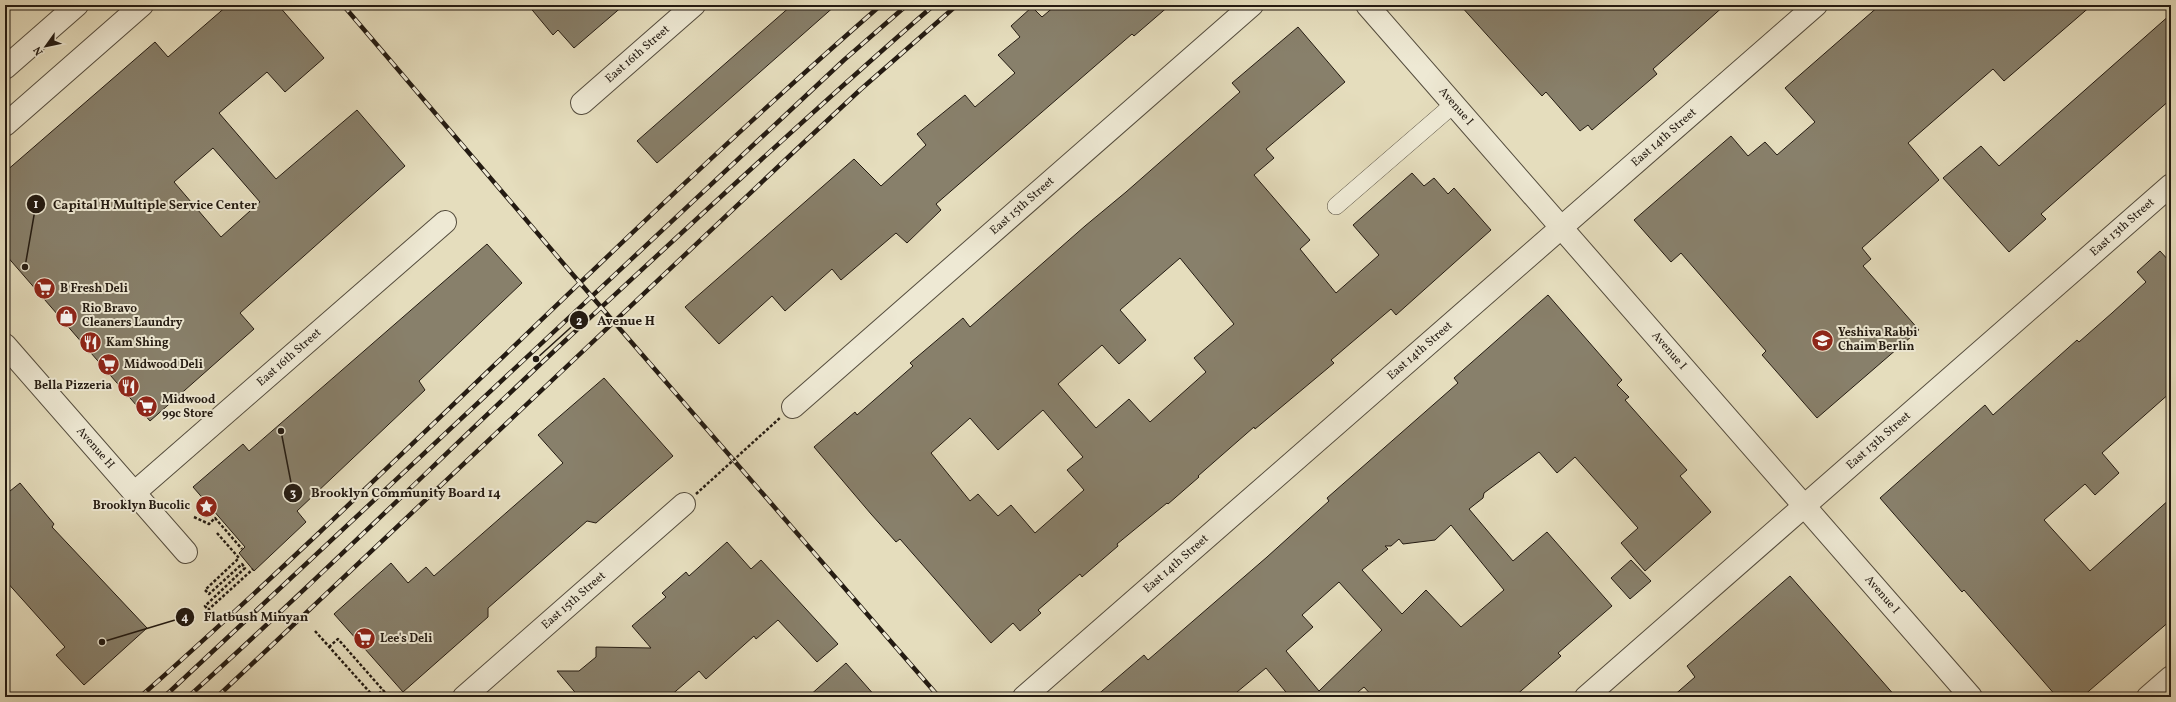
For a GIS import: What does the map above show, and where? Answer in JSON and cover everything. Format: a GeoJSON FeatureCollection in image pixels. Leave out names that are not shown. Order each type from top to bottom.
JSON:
{"type":"FeatureCollection","features":[{"type":"Feature","properties":{"kind":"street"},"geometry":{"type":"LineString","coordinates":[[5,68],[77,5]]}},
{"type":"Feature","properties":{"kind":"street"},"geometry":{"type":"LineString","coordinates":[[5,125],[142,5]]}},
{"type":"Feature","properties":{"kind":"street","name":"East 16th Street"},"geometry":{"type":"LineString","coordinates":[[582,103],[694,5]]}},
{"type":"Feature","properties":{"kind":"street","name":"East 15th Street"},"geometry":{"type":"LineString","coordinates":[[787,412],[1252,5]]}},
{"type":"Feature","properties":{"kind":"street","name":"Avenue I"},"geometry":{"type":"LineString","coordinates":[[1367,5],[1971,697]]}},
{"type":"Feature","properties":{"kind":"street","name":"East 14th Street"},"geometry":{"type":"LineString","coordinates":[[1026,695],[1816,5]]}},
{"type":"Feature","properties":{"kind":"street","name":"East 13th Street"},"geometry":{"type":"LineString","coordinates":[[1586,697],[2171,186]]}},
{"type":"Feature","properties":{"kind":"street","name":"East 16th Street"},"geometry":{"type":"LineString","coordinates":[[134,493],[445,222]]}},
{"type":"Feature","properties":{"kind":"street","name":"Avenue H"},"geometry":{"type":"LineString","coordinates":[[5,345],[186,552]]}},
{"type":"Feature","properties":{"kind":"street","name":"East 15th Street"},"geometry":{"type":"LineString","coordinates":[[464,697],[690,499]]}},
{"type":"Feature","properties":{"kind":"street"},"geometry":{"type":"LineString","coordinates":[[2148,697],[2171,677]]}},
{"type":"Feature","properties":{"kind":"lane"},"geometry":{"type":"LineString","coordinates":[[1336,206],[1454,104]]}},
{"type":"Feature","properties":{"kind":"path"},"geometry":{"type":"LineString","coordinates":[[690,499],[787,412]]}},
{"type":"Feature","properties":{"kind":"path"},"geometry":{"type":"LineString","coordinates":[[210,524],[215,518],[242,549]]}},
{"type":"Feature","properties":{"kind":"path"},"geometry":{"type":"LineString","coordinates":[[217,533],[239,558],[205,590],[209,594],[242,564],[245,568],[204,606],[208,610],[253,569]]}},
{"type":"Feature","properties":{"kind":"path"},"geometry":{"type":"LineString","coordinates":[[315,631],[374,697],[383,690]]}},
{"type":"Feature","properties":{"kind":"path"},"geometry":{"type":"LineString","coordinates":[[329,646],[338,639],[389,697]]}},
{"type":"Feature","properties":{"kind":"building"},"geometry":{"type":"Polygon","coordinates":[[[228,5],[278,5],[324,58],[285,92],[267,72],[219,113],[276,179],[357,110],[405,166],[240,313],[254,329],[150,421],[5,254],[5,172],[155,42],[168,57],[228,5]],[[213,148],[174,182],[221,237],[260,202],[213,148]]]}},
{"type":"Feature","properties":{"kind":"building"},"geometry":{"type":"Polygon","coordinates":[[[528,5],[624,5],[574,48],[558,30],[553,35],[528,5]]]}},
{"type":"Feature","properties":{"kind":"building"},"geometry":{"type":"Polygon","coordinates":[[[792,5],[836,5],[657,163],[637,141],[792,5]]]}},
{"type":"Feature","properties":{"kind":"building"},"geometry":{"type":"Polygon","coordinates":[[[1056,5],[1170,5],[1134,36],[1132,34],[936,204],[941,210],[907,243],[896,233],[841,280],[832,269],[785,311],[772,296],[719,344],[685,307],[854,159],[881,186],[926,145],[917,134],[965,95],[975,107],[1015,73],[998,55],[1020,37],[1011,26],[1032,7],[1042,17],[1056,5]]]}},
{"type":"Feature","properties":{"kind":"building"},"geometry":{"type":"Polygon","coordinates":[[[1460,5],[1725,5],[1653,69],[1657,74],[1592,130],[1588,125],[1580,131],[1546,92],[1542,96],[1460,5]]]}},
{"type":"Feature","properties":{"kind":"building","name":"Yeshiva Rabbi Chaim Berlin"},"geometry":{"type":"Polygon","coordinates":[[[1880,5],[2092,5],[2004,81],[1993,69],[1908,143],[1939,180],[1862,248],[1871,259],[1863,266],[1919,330],[1817,418],[1762,355],[1766,351],[1681,253],[1671,262],[1634,220],[1731,136],[1748,156],[1765,142],[1777,155],[1815,122],[1785,88],[1880,5]]]}},
{"type":"Feature","properties":{"kind":"building"},"geometry":{"type":"Polygon","coordinates":[[[2171,14],[2171,99],[2041,214],[2046,219],[2009,252],[1943,178],[1981,146],[1999,166],[2171,14]]]}},
{"type":"Feature","properties":{"kind":"building"},"geometry":{"type":"Polygon","coordinates":[[[1298,27],[1345,82],[1266,149],[1274,158],[1254,175],[1310,240],[1300,249],[1336,293],[1379,255],[1353,225],[1412,173],[1424,186],[1434,178],[1448,194],[1454,188],[1491,230],[1396,315],[1391,309],[1331,360],[1334,363],[1255,429],[1254,427],[1168,504],[1167,503],[1117,544],[1118,546],[1082,577],[1080,574],[1038,610],[1041,613],[1020,631],[1013,623],[991,643],[900,539],[896,542],[814,447],[855,412],[857,415],[913,366],[910,363],[963,318],[970,327],[1126,192],[1240,92],[1232,83],[1298,27]],[[1180,258],[1120,310],[1146,340],[1119,364],[1102,345],[1058,384],[1096,428],[1129,399],[1150,422],[1206,372],[1194,358],[1234,324],[1180,258]],[[1043,410],[998,450],[970,418],[931,453],[970,501],[978,494],[998,516],[1011,505],[1035,533],[1084,490],[1067,470],[1083,457],[1043,410]]]}},
{"type":"Feature","properties":{"kind":"building"},"geometry":{"type":"Polygon","coordinates":[[[487,244],[522,283],[419,381],[425,390],[297,511],[306,522],[254,571],[239,553],[245,547],[193,487],[243,444],[249,451],[487,244]]]}},
{"type":"Feature","properties":{"kind":"building"},"geometry":{"type":"Polygon","coordinates":[[[2160,251],[2170,262],[2171,260],[2171,392],[2102,453],[2119,473],[2095,495],[2085,484],[2044,520],[2090,571],[2171,498],[2171,620],[2082,697],[2057,697],[1964,590],[1962,592],[1880,498],[1985,405],[1993,415],[2077,340],[2079,342],[2112,313],[2146,282],[2137,272],[2160,251]]]}},
{"type":"Feature","properties":{"kind":"building"},"geometry":{"type":"Polygon","coordinates":[[[1548,295],[1622,380],[1617,385],[1629,397],[1625,400],[1687,470],[1680,476],[1711,512],[1645,571],[1621,543],[1638,528],[1575,457],[1557,473],[1539,452],[1484,493],[1483,498],[1469,509],[1513,561],[1547,532],[1612,606],[1558,653],[1561,656],[1514,697],[1373,697],[1364,687],[1352,697],[1290,697],[1266,668],[1231,697],[1095,697],[1144,655],[1148,660],[1267,557],[1329,501],[1327,498],[1458,383],[1454,378],[1548,295]],[[1451,525],[1435,540],[1403,544],[1399,539],[1391,546],[1385,546],[1388,549],[1362,570],[1402,614],[1426,590],[1461,627],[1504,590],[1451,525]],[[1339,582],[1302,615],[1313,627],[1286,651],[1319,691],[1382,630],[1339,582]]]}},
{"type":"Feature","properties":{"kind":"building"},"geometry":{"type":"Polygon","coordinates":[[[604,378],[673,456],[596,523],[587,521],[488,608],[488,617],[403,692],[334,614],[391,563],[408,583],[426,567],[434,576],[563,463],[538,435],[604,378]]]}},
{"type":"Feature","properties":{"kind":"building"},"geometry":{"type":"Polygon","coordinates":[[[20,483],[54,524],[52,527],[147,628],[84,685],[56,655],[65,647],[5,580],[5,495],[20,483]]]}},
{"type":"Feature","properties":{"kind":"building"},"geometry":{"type":"Polygon","coordinates":[[[727,542],[751,569],[761,560],[838,644],[817,662],[778,620],[756,639],[754,636],[706,679],[699,671],[669,697],[579,697],[557,671],[579,671],[596,657],[596,647],[651,648],[632,626],[666,597],[662,593],[686,572],[689,576],[727,542]]]}},
{"type":"Feature","properties":{"kind":"building"},"geometry":{"type":"Polygon","coordinates":[[[1631,560],[1651,581],[1630,599],[1611,578],[1631,560]]]}},
{"type":"Feature","properties":{"kind":"building"},"geometry":{"type":"Polygon","coordinates":[[[1790,576],[1896,697],[1672,697],[1695,677],[1687,666],[1790,576]]]}},
{"type":"Feature","properties":{"kind":"building"},"geometry":{"type":"Polygon","coordinates":[[[846,663],[876,697],[808,697],[846,663]]]}},
{"type":"Feature","properties":{"kind":"railway"},"geometry":{"type":"LineString","coordinates":[[343,5],[568,269],[939,697]]}},
{"type":"Feature","properties":{"kind":"railway"},"geometry":{"type":"LineString","coordinates":[[140,697],[327,526],[693,175],[786,89],[881,5]]}},
{"type":"Feature","properties":{"kind":"railway"},"geometry":{"type":"LineString","coordinates":[[164,697],[844,60],[907,5]]}},
{"type":"Feature","properties":{"kind":"railway"},"geometry":{"type":"LineString","coordinates":[[188,697],[284,609],[567,339],[795,129],[934,5]]}},
{"type":"Feature","properties":{"kind":"railway"},"geometry":{"type":"LineString","coordinates":[[217,697],[799,147],[860,90],[957,5]]}},
{"type":"Feature","properties":{"kind":"place","name":"Capital H Multiple Service Center"},"geometry":{"type":"Point","coordinates":[25,267]}},
{"type":"Feature","properties":{"kind":"place","name":"B Fresh Deli"},"geometry":{"type":"Point","coordinates":[44,289]}},
{"type":"Feature","properties":{"kind":"place","name":"Rio Bravo Cleaners Laundry"},"geometry":{"type":"Point","coordinates":[66,316]}},
{"type":"Feature","properties":{"kind":"place","name":"Yeshiva Rabbi Chaim Berlin"},"geometry":{"type":"Point","coordinates":[1822,340]}},
{"type":"Feature","properties":{"kind":"place","name":"Kam Shing"},"geometry":{"type":"Point","coordinates":[90,343]}},
{"type":"Feature","properties":{"kind":"place","name":"Avenue H"},"geometry":{"type":"Point","coordinates":[536,359]}},
{"type":"Feature","properties":{"kind":"place","name":"Midwood Deli"},"geometry":{"type":"Point","coordinates":[109,365]}},
{"type":"Feature","properties":{"kind":"place","name":"Bella Pizzeria"},"geometry":{"type":"Point","coordinates":[128,386]}},
{"type":"Feature","properties":{"kind":"place","name":"Midwood 99c Store"},"geometry":{"type":"Point","coordinates":[146,407]}},
{"type":"Feature","properties":{"kind":"place","name":"Brooklyn Community Board 14"},"geometry":{"type":"Point","coordinates":[281,431]}},
{"type":"Feature","properties":{"kind":"place","name":"Brooklyn Bucolic"},"geometry":{"type":"Point","coordinates":[206,506]}},
{"type":"Feature","properties":{"kind":"place","name":"Lee's Deli"},"geometry":{"type":"Point","coordinates":[364,639]}},
{"type":"Feature","properties":{"kind":"place","name":"Flatbush Minyan"},"geometry":{"type":"Point","coordinates":[102,642]}}]}
